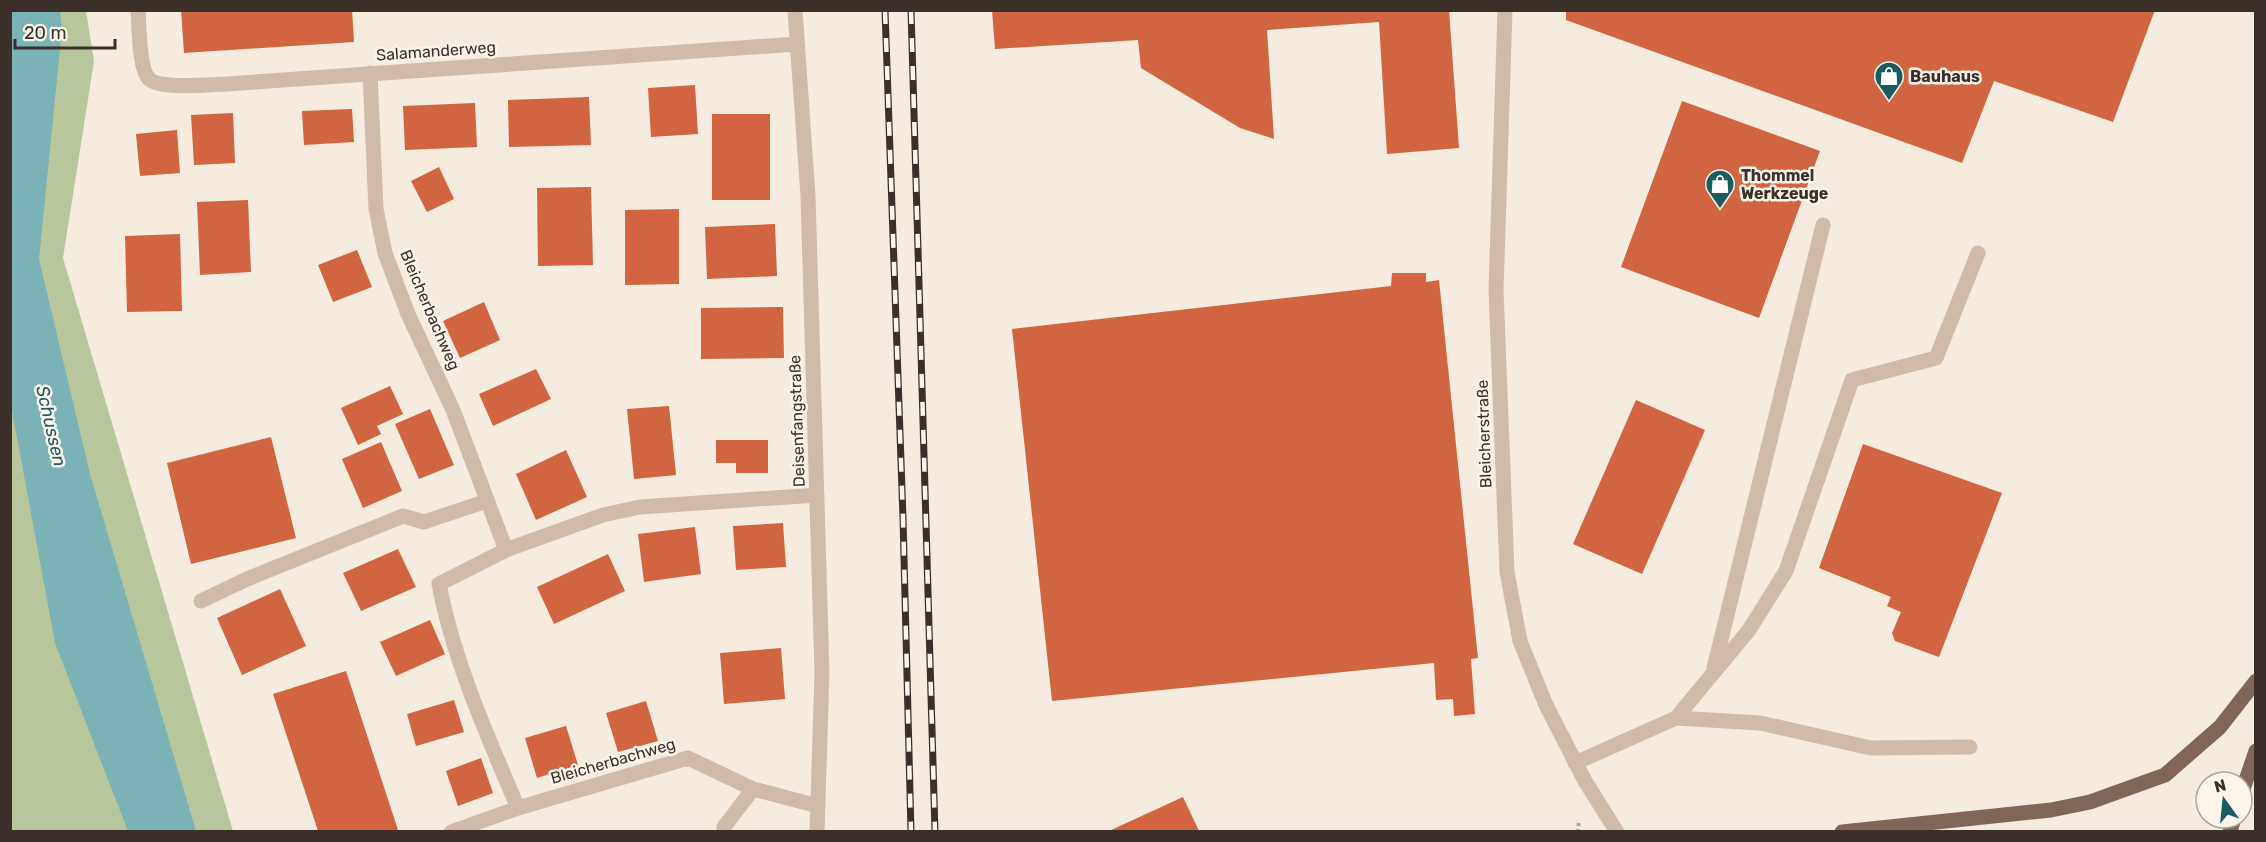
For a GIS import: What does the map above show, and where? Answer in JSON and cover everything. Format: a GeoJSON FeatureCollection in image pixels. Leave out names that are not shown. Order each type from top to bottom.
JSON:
{"type":"FeatureCollection","features":[{"type":"Feature","properties":{"kind":"main road"},"geometry":{"type":"LineString","coordinates":[[1842,831],[2051,810],[2090,802],[2165,775],[2220,727],[2256,681]]}},
{"type":"Feature","properties":{"kind":"main road"},"geometry":{"type":"LineString","coordinates":[[2250,770],[2256,752]]}},
{"type":"Feature","properties":{"kind":"street","name":"Salamanderweg"},"geometry":{"type":"LineString","coordinates":[[138,10],[143,68],[149,78],[160,85],[227,84],[797,44]]}},
{"type":"Feature","properties":{"kind":"street","name":"Deisenfangstraße"},"geometry":{"type":"LineString","coordinates":[[795,10],[808,196],[822,673],[817,831]]}},
{"type":"Feature","properties":{"kind":"street","name":"Bleicherstraße"},"geometry":{"type":"LineString","coordinates":[[1505,10],[1496,290],[1507,572],[1520,641],[1546,705],[1575,763],[1617,831]]}},
{"type":"Feature","properties":{"kind":"street","name":"Bleicherbachweg"},"geometry":{"type":"LineString","coordinates":[[370,73],[376,209],[385,253],[408,314],[453,410],[506,550]]}},
{"type":"Feature","properties":{"kind":"street"},"geometry":{"type":"LineString","coordinates":[[1713,671],[1823,225]]}},
{"type":"Feature","properties":{"kind":"street"},"geometry":{"type":"LineString","coordinates":[[1676,718],[1749,630],[1786,571],[1852,380],[1936,358],[1978,253]]}},
{"type":"Feature","properties":{"kind":"street"},"geometry":{"type":"LineString","coordinates":[[518,808],[472,701],[443,605],[439,584],[506,550],[603,515],[639,507],[817,495]]}},
{"type":"Feature","properties":{"kind":"street"},"geometry":{"type":"LineString","coordinates":[[201,601],[247,579],[403,516],[424,522],[487,501]]}},
{"type":"Feature","properties":{"kind":"street"},"geometry":{"type":"LineString","coordinates":[[1575,763],[1676,718],[1760,723],[1871,748],[1970,747]]}},
{"type":"Feature","properties":{"kind":"street","name":"Bleicherbachweg"},"geometry":{"type":"LineString","coordinates":[[451,831],[518,808],[688,758],[753,789],[818,806]]}},
{"type":"Feature","properties":{"kind":"street"},"geometry":{"type":"LineString","coordinates":[[724,831],[724,826],[753,789]]}},
{"type":"Feature","properties":{"kind":"green space"},"geometry":{"type":"Polygon","coordinates":[[[10,11],[86,11],[94,61],[63,258],[233,831],[11,831],[10,11]]]}},
{"type":"Feature","properties":{"kind":"water","name":"Schussen"},"geometry":{"type":"Polygon","coordinates":[[[10,11],[60,11],[62,29],[39,259],[90,474],[196,831],[128,831],[55,643],[11,405],[10,11]]]}},
{"type":"Feature","properties":{"kind":"building"},"geometry":{"type":"Polygon","coordinates":[[[181,10],[352,10],[354,42],[184,53],[181,10]]]}},
{"type":"Feature","properties":{"kind":"building"},"geometry":{"type":"Polygon","coordinates":[[[992,10],[1449,10],[1459,148],[1387,154],[1379,22],[1267,30],[1274,139],[1240,128],[1141,68],[1138,40],[995,49],[992,10]]]}},
{"type":"Feature","properties":{"kind":"building","name":"Bauhaus"},"geometry":{"type":"Polygon","coordinates":[[[1566,10],[2155,10],[2113,122],[1994,81],[1962,163],[1566,20],[1566,10]]]}},
{"type":"Feature","properties":{"kind":"building"},"geometry":{"type":"Polygon","coordinates":[[[695,85],[698,134],[651,137],[648,88],[695,85]]]}},
{"type":"Feature","properties":{"kind":"building"},"geometry":{"type":"Polygon","coordinates":[[[589,97],[591,145],[509,147],[508,100],[589,97]]]}},
{"type":"Feature","properties":{"kind":"building","name":"Thommel Werkzeuge"},"geometry":{"type":"Polygon","coordinates":[[[1682,101],[1820,151],[1759,318],[1621,267],[1682,101]]]}},
{"type":"Feature","properties":{"kind":"building"},"geometry":{"type":"Polygon","coordinates":[[[475,103],[477,147],[405,150],[403,106],[475,103]]]}},
{"type":"Feature","properties":{"kind":"building"},"geometry":{"type":"Polygon","coordinates":[[[352,109],[354,142],[304,145],[302,111],[352,109]]]}},
{"type":"Feature","properties":{"kind":"building"},"geometry":{"type":"Polygon","coordinates":[[[233,113],[235,163],[194,165],[191,115],[233,113]]]}},
{"type":"Feature","properties":{"kind":"building"},"geometry":{"type":"Polygon","coordinates":[[[712,114],[770,114],[770,200],[712,200],[712,114]]]}},
{"type":"Feature","properties":{"kind":"building"},"geometry":{"type":"Polygon","coordinates":[[[177,130],[180,173],[140,176],[136,134],[177,130]]]}},
{"type":"Feature","properties":{"kind":"building"},"geometry":{"type":"Polygon","coordinates":[[[439,167],[454,199],[427,212],[411,181],[439,167]]]}},
{"type":"Feature","properties":{"kind":"building"},"geometry":{"type":"Polygon","coordinates":[[[591,187],[593,265],[538,266],[537,188],[591,187]]]}},
{"type":"Feature","properties":{"kind":"building"},"geometry":{"type":"Polygon","coordinates":[[[248,200],[251,272],[200,275],[197,202],[248,200]]]}},
{"type":"Feature","properties":{"kind":"building"},"geometry":{"type":"Polygon","coordinates":[[[679,209],[679,284],[625,285],[625,210],[679,209]]]}},
{"type":"Feature","properties":{"kind":"building"},"geometry":{"type":"Polygon","coordinates":[[[775,224],[777,276],[707,279],[705,227],[775,224]]]}},
{"type":"Feature","properties":{"kind":"building"},"geometry":{"type":"Polygon","coordinates":[[[180,234],[182,311],[127,312],[125,236],[180,234]]]}},
{"type":"Feature","properties":{"kind":"building"},"geometry":{"type":"Polygon","coordinates":[[[357,250],[372,287],[333,302],[318,265],[357,250]]]}},
{"type":"Feature","properties":{"kind":"building"},"geometry":{"type":"Polygon","coordinates":[[[1392,273],[1426,273],[1426,282],[1439,280],[1478,658],[1471,659],[1475,714],[1454,716],[1453,699],[1436,700],[1434,663],[1052,701],[1012,329],[1391,286],[1392,273]]]}},
{"type":"Feature","properties":{"kind":"building"},"geometry":{"type":"Polygon","coordinates":[[[484,302],[500,340],[460,358],[443,321],[484,302]]]}},
{"type":"Feature","properties":{"kind":"building"},"geometry":{"type":"Polygon","coordinates":[[[783,307],[784,358],[701,359],[701,308],[783,307]]]}},
{"type":"Feature","properties":{"kind":"building"},"geometry":{"type":"Polygon","coordinates":[[[536,369],[551,399],[493,426],[479,394],[536,369]]]}},
{"type":"Feature","properties":{"kind":"building"},"geometry":{"type":"Polygon","coordinates":[[[390,386],[403,414],[377,426],[381,434],[358,445],[341,408],[390,386]]]}},
{"type":"Feature","properties":{"kind":"building"},"geometry":{"type":"Polygon","coordinates":[[[1636,400],[1705,430],[1642,574],[1573,544],[1636,400]]]}},
{"type":"Feature","properties":{"kind":"building"},"geometry":{"type":"Polygon","coordinates":[[[669,406],[676,475],[634,479],[627,409],[669,406]]]}},
{"type":"Feature","properties":{"kind":"building"},"geometry":{"type":"Polygon","coordinates":[[[430,409],[454,465],[419,479],[395,424],[430,409]]]}},
{"type":"Feature","properties":{"kind":"building"},"geometry":{"type":"Polygon","coordinates":[[[271,437],[296,538],[191,564],[167,463],[271,437]]]}},
{"type":"Feature","properties":{"kind":"building"},"geometry":{"type":"Polygon","coordinates":[[[716,440],[768,440],[768,473],[736,473],[736,463],[716,463],[716,440]]]}},
{"type":"Feature","properties":{"kind":"building"},"geometry":{"type":"Polygon","coordinates":[[[381,442],[402,491],[363,508],[342,459],[381,442]]]}},
{"type":"Feature","properties":{"kind":"building"},"geometry":{"type":"Polygon","coordinates":[[[1863,444],[2002,493],[1939,657],[1895,641],[1892,633],[1901,612],[1887,606],[1891,597],[1819,568],[1863,444]]]}},
{"type":"Feature","properties":{"kind":"building"},"geometry":{"type":"Polygon","coordinates":[[[566,450],[587,497],[536,520],[516,474],[566,450]]]}},
{"type":"Feature","properties":{"kind":"building"},"geometry":{"type":"Polygon","coordinates":[[[783,523],[786,567],[736,570],[733,526],[783,523]]]}},
{"type":"Feature","properties":{"kind":"building"},"geometry":{"type":"Polygon","coordinates":[[[695,527],[701,574],[644,582],[638,534],[695,527]]]}},
{"type":"Feature","properties":{"kind":"building"},"geometry":{"type":"Polygon","coordinates":[[[398,549],[416,587],[361,611],[343,573],[398,549]]]}},
{"type":"Feature","properties":{"kind":"building"},"geometry":{"type":"Polygon","coordinates":[[[608,554],[625,591],[554,624],[537,587],[608,554]]]}},
{"type":"Feature","properties":{"kind":"building"},"geometry":{"type":"Polygon","coordinates":[[[280,589],[306,646],[242,675],[217,618],[280,589]]]}},
{"type":"Feature","properties":{"kind":"building"},"geometry":{"type":"Polygon","coordinates":[[[430,620],[445,654],[396,676],[380,642],[430,620]]]}},
{"type":"Feature","properties":{"kind":"building"},"geometry":{"type":"Polygon","coordinates":[[[781,648],[785,699],[724,704],[720,653],[781,648]]]}},
{"type":"Feature","properties":{"kind":"building"},"geometry":{"type":"Polygon","coordinates":[[[346,671],[398,830],[318,831],[273,694],[346,671]]]}},
{"type":"Feature","properties":{"kind":"building"},"geometry":{"type":"Polygon","coordinates":[[[454,700],[464,732],[416,746],[407,714],[454,700]]]}},
{"type":"Feature","properties":{"kind":"building"},"geometry":{"type":"Polygon","coordinates":[[[646,701],[658,741],[618,752],[606,713],[646,701]]]}},
{"type":"Feature","properties":{"kind":"building"},"geometry":{"type":"Polygon","coordinates":[[[566,726],[578,765],[537,778],[525,738],[566,726]]]}},
{"type":"Feature","properties":{"kind":"building"},"geometry":{"type":"Polygon","coordinates":[[[481,758],[493,793],[458,806],[446,771],[481,758]]]}},
{"type":"Feature","properties":{"kind":"building"},"geometry":{"type":"Polygon","coordinates":[[[1183,797],[1199,831],[1109,831],[1183,797]]]}},
{"type":"Feature","properties":{"kind":"railway"},"geometry":{"type":"LineString","coordinates":[[885,10],[903,518],[911,832]]}},
{"type":"Feature","properties":{"kind":"railway"},"geometry":{"type":"LineString","coordinates":[[911,10],[935,832]]}},
{"type":"Feature","properties":{"kind":"place","name":"Bauhaus"},"geometry":{"type":"Point","coordinates":[1889,102]}},
{"type":"Feature","properties":{"kind":"place","name":"Thommel Werkzeuge"},"geometry":{"type":"Point","coordinates":[1720,210]}}]}
